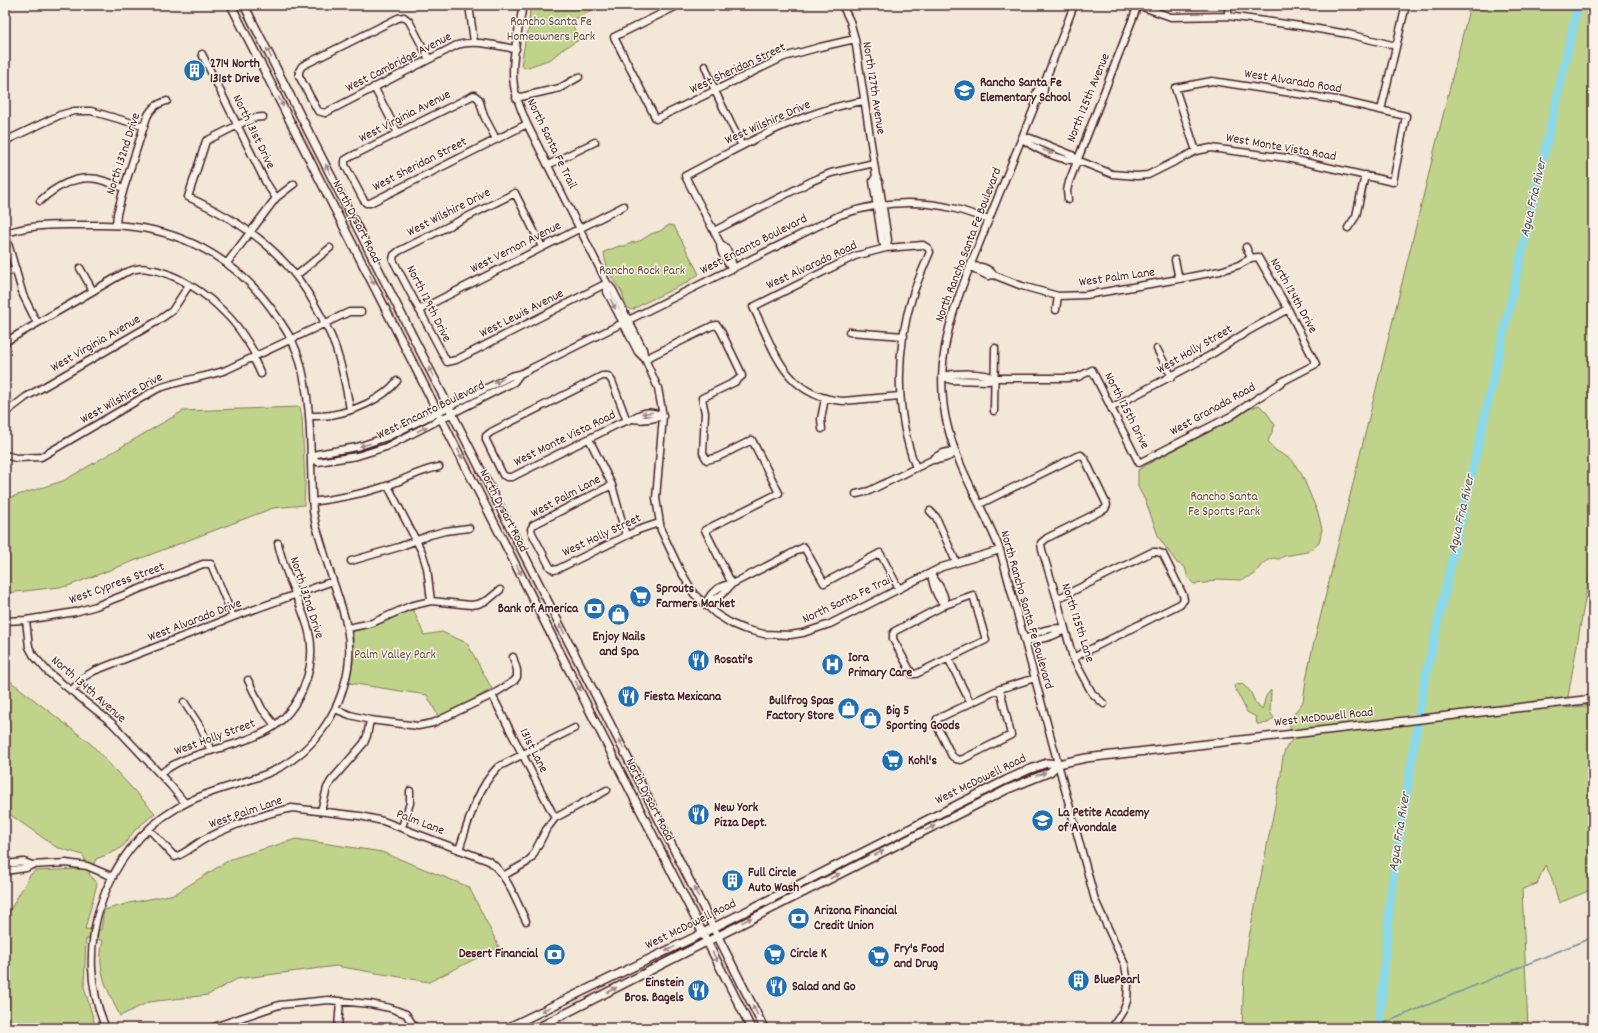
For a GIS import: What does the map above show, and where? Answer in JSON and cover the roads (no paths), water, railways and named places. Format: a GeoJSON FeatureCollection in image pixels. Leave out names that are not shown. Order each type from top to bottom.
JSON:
{"type":"FeatureCollection","features":[{"type":"Feature","properties":{"kind":"main road","name":"North Dysart Road"},"geometry":{"type":"LineString","coordinates":[[232,5],[751,1028]]}},
{"type":"Feature","properties":{"kind":"main road","name":"North Dysart Road"},"geometry":{"type":"LineString","coordinates":[[242,5],[714,927],[764,1028]]}},
{"type":"Feature","properties":{"kind":"main road","name":"West McDowell Road"},"geometry":{"type":"LineString","coordinates":[[507,1028],[714,927],[1028,770],[1047,763],[1058,764],[1094,757],[1593,699]]}},
{"type":"Feature","properties":{"kind":"main road","name":"West McDowell Road"},"geometry":{"type":"LineString","coordinates":[[537,1028],[806,890],[1008,789],[1050,772],[1058,764]]}},
{"type":"Feature","properties":{"kind":"main road"},"geometry":{"type":"LineString","coordinates":[[891,838],[895,846]]}},
{"type":"Feature","properties":{"kind":"main road"},"geometry":{"type":"LineString","coordinates":[[802,883],[806,890]]}},
{"type":"Feature","properties":{"kind":"street"},"geometry":{"type":"LineString","coordinates":[[469,5],[474,42]]}},
{"type":"Feature","properties":{"kind":"street","name":"North Santa Fe Trail"},"geometry":{"type":"LineString","coordinates":[[523,5],[513,72],[516,98],[607,283],[607,292],[644,349],[645,359],[658,388],[663,416],[656,492],[659,523],[666,544],[686,581],[704,605],[724,620],[744,629],[764,634],[790,635],[803,633],[818,629],[899,588],[956,562],[1000,550]]}},
{"type":"Feature","properties":{"kind":"street","name":"West Sheridan Street"},"geometry":{"type":"LineString","coordinates":[[679,5],[614,37],[656,119],[784,58],[820,47],[854,40]]}},
{"type":"Feature","properties":{"kind":"street","name":"North 127th Avenue"},"geometry":{"type":"LineString","coordinates":[[842,5],[850,22],[854,40],[876,176],[873,182],[888,240],[886,248]]}},
{"type":"Feature","properties":{"kind":"street","name":"North Rancho Santa Fe Boulevard"},"geometry":{"type":"LineString","coordinates":[[1074,5],[1044,84],[1038,88],[1035,97],[1036,103],[970,266],[952,315],[945,349],[942,376],[945,413],[956,452],[1000,550],[1095,900],[1125,965],[1128,976],[1128,993],[1124,1009],[1112,1028]]}},
{"type":"Feature","properties":{"kind":"street"},"geometry":{"type":"LineString","coordinates":[[1127,5],[1131,7],[1138,5],[1171,17],[1228,16],[1300,26],[1348,34],[1396,46]]}},
{"type":"Feature","properties":{"kind":"street","name":"North 125th Avenue"},"geometry":{"type":"LineString","coordinates":[[1068,200],[1067,191],[1069,182],[1138,5]]}},
{"type":"Feature","properties":{"kind":"street"},"geometry":{"type":"LineString","coordinates":[[1228,5],[1228,16]]}},
{"type":"Feature","properties":{"kind":"street"},"geometry":{"type":"LineString","coordinates":[[1381,110],[1406,5]]}},
{"type":"Feature","properties":{"kind":"street","name":"West Cambridge Avenue"},"geometry":{"type":"LineString","coordinates":[[429,59],[409,21],[404,17],[398,18],[302,66],[299,71],[299,76],[318,111],[325,112],[465,42],[474,42],[516,49]]}},
{"type":"Feature","properties":{"kind":"street","name":"North 131st Drive"},"geometry":{"type":"LineString","coordinates":[[202,54],[265,181],[276,198]]}},
{"type":"Feature","properties":{"kind":"street"},"geometry":{"type":"LineString","coordinates":[[705,66],[715,91],[742,146]]}},
{"type":"Feature","properties":{"kind":"street"},"geometry":{"type":"LineString","coordinates":[[516,98],[560,88],[579,77]]}},
{"type":"Feature","properties":{"kind":"street","name":"West Alvarado Road"},"geometry":{"type":"LineString","coordinates":[[1196,151],[1175,88],[1212,81],[1297,93],[1406,116],[1393,182]]}},
{"type":"Feature","properties":{"kind":"street"},"geometry":{"type":"LineString","coordinates":[[374,87],[398,133]]}},
{"type":"Feature","properties":{"kind":"street","name":"West Virginia Avenue"},"geometry":{"type":"LineString","coordinates":[[366,203],[362,199],[345,165],[345,160],[474,95],[479,99],[484,116],[496,139]]}},
{"type":"Feature","properties":{"kind":"street","name":"North 132nd Drive"},"geometry":{"type":"LineString","coordinates":[[116,225],[117,214],[124,188],[143,126],[153,107],[156,104],[167,101]]}},
{"type":"Feature","properties":{"kind":"street","name":"West Wilshire Drive"},"geometry":{"type":"LineString","coordinates":[[714,231],[685,176],[786,125],[813,114],[851,103],[864,101]]}},
{"type":"Feature","properties":{"kind":"street"},"geometry":{"type":"LineString","coordinates":[[5,141],[60,115],[74,111],[92,111],[143,126]]}},
{"type":"Feature","properties":{"kind":"street"},"geometry":{"type":"LineString","coordinates":[[263,117],[252,118],[206,141],[188,197],[224,214],[250,231],[269,247],[297,275],[309,292],[325,323],[339,358],[350,409]]}},
{"type":"Feature","properties":{"kind":"street","name":"West Sheridan Street"},"geometry":{"type":"LineString","coordinates":[[366,203],[370,203],[528,124]]}},
{"type":"Feature","properties":{"kind":"street","name":"West Monte Vista Road"},"geometry":{"type":"LineString","coordinates":[[1022,138],[1032,139],[1072,155],[1077,160],[1112,174],[1138,176],[1148,174],[1196,151],[1211,148],[1279,157],[1393,182]]}},
{"type":"Feature","properties":{"kind":"street"},"geometry":{"type":"LineString","coordinates":[[548,165],[595,142]]}},
{"type":"Feature","properties":{"kind":"street"},"geometry":{"type":"LineString","coordinates":[[733,268],[728,263],[720,248],[720,242],[714,231],[812,181],[831,173],[874,162]]}},
{"type":"Feature","properties":{"kind":"street"},"geometry":{"type":"LineString","coordinates":[[1348,228],[1356,216],[1365,175]]}},
{"type":"Feature","properties":{"kind":"street"},"geometry":{"type":"LineString","coordinates":[[40,201],[49,192],[61,186],[85,179],[95,179],[124,188]]}},
{"type":"Feature","properties":{"kind":"street"},"geometry":{"type":"LineString","coordinates":[[227,263],[276,198],[294,184]]}},
{"type":"Feature","properties":{"kind":"street","name":"West Wilshire Drive"},"geometry":{"type":"LineString","coordinates":[[394,255],[399,250],[515,193],[542,247]]}},
{"type":"Feature","properties":{"kind":"street","name":"West Encanto Boulevard"},"geometry":{"type":"LineString","coordinates":[[450,410],[442,419],[402,440],[367,453],[318,462],[311,457],[317,454],[370,444],[439,412],[450,410],[514,382],[520,374],[827,221],[853,211],[880,205],[916,203],[939,205],[957,209],[989,220]]}},
{"type":"Feature","properties":{"kind":"street","name":"West Vernon Avenue"},"geometry":{"type":"LineString","coordinates":[[419,310],[624,206]]}},
{"type":"Feature","properties":{"kind":"street"},"geometry":{"type":"LineString","coordinates":[[37,323],[26,303],[5,233],[32,227],[116,225],[149,229],[173,235],[211,252],[227,263],[259,292],[285,327],[298,357],[303,375],[309,416],[312,502],[316,526],[348,628],[348,667],[342,693],[335,709],[321,733],[299,754],[267,774],[207,793],[176,808],[149,829],[128,852],[106,890],[94,929],[92,979],[98,1008],[106,1028]]}},
{"type":"Feature","properties":{"kind":"street","name":"West Alvarado Road"},"geometry":{"type":"LineString","coordinates":[[825,398],[813,394],[800,386],[789,376],[780,363],[753,307],[847,259],[886,248],[923,245],[928,248],[930,252],[913,294],[904,336]]}},
{"type":"Feature","properties":{"kind":"street","name":"North 124th Drive"},"geometry":{"type":"LineString","coordinates":[[1246,247],[1251,258],[1258,257],[1288,309],[1316,364]]}},
{"type":"Feature","properties":{"kind":"street"},"geometry":{"type":"LineString","coordinates":[[297,275],[330,248]]}},
{"type":"Feature","properties":{"kind":"street","name":"North 129th Drive"},"geometry":{"type":"LineString","coordinates":[[394,255],[393,260],[447,362]]}},
{"type":"Feature","properties":{"kind":"street","name":"West Palm Lane"},"geometry":{"type":"LineString","coordinates":[[970,266],[990,270],[994,275],[1022,286],[1058,296],[1086,295],[1220,271],[1239,265],[1251,258]]}},
{"type":"Feature","properties":{"kind":"street"},"geometry":{"type":"LineString","coordinates":[[1175,260],[1179,279]]}},
{"type":"Feature","properties":{"kind":"street"},"geometry":{"type":"LineString","coordinates":[[80,268],[93,291]]}},
{"type":"Feature","properties":{"kind":"street"},"geometry":{"type":"LineString","coordinates":[[5,273],[16,269]]}},
{"type":"Feature","properties":{"kind":"street"},"geometry":{"type":"LineString","coordinates":[[5,342],[124,273],[135,269],[148,269],[157,271],[189,285],[204,294],[226,314],[239,329],[262,374]]}},
{"type":"Feature","properties":{"kind":"street","name":"West Lewis Avenue"},"geometry":{"type":"LineString","coordinates":[[447,362],[456,360],[607,283]]}},
{"type":"Feature","properties":{"kind":"street","name":"West Virginia Avenue"},"geometry":{"type":"LineString","coordinates":[[5,413],[26,397],[156,322],[172,311],[189,285]]}},
{"type":"Feature","properties":{"kind":"street"},"geometry":{"type":"LineString","coordinates":[[1056,310],[1058,296]]}},
{"type":"Feature","properties":{"kind":"street","name":"West Holly Street"},"geometry":{"type":"LineString","coordinates":[[1111,408],[1172,377],[1288,309]]}},
{"type":"Feature","properties":{"kind":"street","name":"West Wilshire Drive"},"geometry":{"type":"LineString","coordinates":[[5,456],[29,459],[41,457],[157,390],[174,383],[214,374],[349,312],[361,312]]}},
{"type":"Feature","properties":{"kind":"street"},"geometry":{"type":"LineString","coordinates":[[645,359],[712,326],[717,325],[742,376],[735,382],[702,398],[705,413],[703,453],[707,460],[718,457],[752,440],[778,493],[705,530],[732,584]]}},
{"type":"Feature","properties":{"kind":"street"},"geometry":{"type":"LineString","coordinates":[[849,332],[904,336],[900,396],[905,433],[916,468]]}},
{"type":"Feature","properties":{"kind":"street"},"geometry":{"type":"LineString","coordinates":[[994,411],[995,348]]}},
{"type":"Feature","properties":{"kind":"street"},"geometry":{"type":"LineString","coordinates":[[1157,349],[1172,377]]}},
{"type":"Feature","properties":{"kind":"street","name":"West Granada Road"},"geometry":{"type":"LineString","coordinates":[[1139,463],[1231,416],[1285,380],[1316,364]]}},
{"type":"Feature","properties":{"kind":"street","name":"North 125th Drive"},"geometry":{"type":"LineString","coordinates":[[994,378],[1067,378],[1078,377],[1092,370],[1139,463]]}},
{"type":"Feature","properties":{"kind":"street"},"geometry":{"type":"LineString","coordinates":[[942,376],[952,374],[989,375],[994,378]]}},
{"type":"Feature","properties":{"kind":"street","name":"West Monte Vista Road"},"geometry":{"type":"LineString","coordinates":[[630,420],[612,380],[608,376],[602,376],[491,432],[486,436],[486,440],[503,475],[507,478],[512,477],[630,420],[638,414],[653,412],[663,416]]}},
{"type":"Feature","properties":{"kind":"street"},"geometry":{"type":"LineString","coordinates":[[309,416],[329,415],[350,409],[379,397],[391,389],[397,381]]}},
{"type":"Feature","properties":{"kind":"street"},"geometry":{"type":"LineString","coordinates":[[822,429],[821,419],[825,398],[843,401],[900,396]]}},
{"type":"Feature","properties":{"kind":"street"},"geometry":{"type":"LineString","coordinates":[[589,439],[612,485],[626,536]]}},
{"type":"Feature","properties":{"kind":"street"},"geometry":{"type":"LineString","coordinates":[[856,494],[869,491],[947,451],[956,452]]}},
{"type":"Feature","properties":{"kind":"street","name":"North 125th Lane"},"geometry":{"type":"LineString","coordinates":[[980,504],[1081,455],[1107,505],[1104,509],[1047,538],[1041,543],[1073,658],[1092,693],[1104,704]]}},
{"type":"Feature","properties":{"kind":"street"},"geometry":{"type":"LineString","coordinates":[[312,502],[364,493],[388,486],[428,469],[438,467]]}},
{"type":"Feature","properties":{"kind":"street","name":"West Palm Lane"},"geometry":{"type":"LineString","coordinates":[[554,570],[550,567],[531,529],[533,525],[612,485]]}},
{"type":"Feature","properties":{"kind":"street"},"geometry":{"type":"LineString","coordinates":[[388,486],[422,552],[427,568],[431,601]]}},
{"type":"Feature","properties":{"kind":"street"},"geometry":{"type":"LineString","coordinates":[[930,511],[936,517],[956,562]]}},
{"type":"Feature","properties":{"kind":"street","name":"West Holly Street"},"geometry":{"type":"LineString","coordinates":[[554,570],[638,530],[659,523]]}},
{"type":"Feature","properties":{"kind":"street"},"geometry":{"type":"LineString","coordinates":[[351,561],[399,547],[445,531],[469,528]]}},
{"type":"Feature","properties":{"kind":"street","name":"North 132nd Drive"},"geometry":{"type":"LineString","coordinates":[[278,543],[281,556],[309,632],[311,643],[310,661],[305,683]]}},
{"type":"Feature","properties":{"kind":"street"},"geometry":{"type":"LineString","coordinates":[[704,605],[708,597],[725,585],[732,584],[804,547],[824,583],[880,553],[899,588]]}},
{"type":"Feature","properties":{"kind":"street"},"geometry":{"type":"LineString","coordinates":[[1057,599],[1152,552],[1163,554],[1184,595],[1184,600],[1180,604],[1073,658]]}},
{"type":"Feature","properties":{"kind":"street","name":"West Cypress Street"},"geometry":{"type":"LineString","coordinates":[[5,621],[56,616],[96,606],[204,564],[211,564],[233,618]]}},
{"type":"Feature","properties":{"kind":"street"},"geometry":{"type":"LineString","coordinates":[[930,573],[933,585],[941,602],[945,605]]}},
{"type":"Feature","properties":{"kind":"street","name":"West Alvarado Drive"},"geometry":{"type":"LineString","coordinates":[[71,691],[84,677],[94,671],[333,582]]}},
{"type":"Feature","properties":{"kind":"street"},"geometry":{"type":"LineString","coordinates":[[348,628],[372,623],[410,606],[431,601],[454,602],[471,605],[478,604],[488,600],[500,590]]}},
{"type":"Feature","properties":{"kind":"street"},"geometry":{"type":"LineString","coordinates":[[973,595],[986,640],[916,674],[912,674],[893,639],[892,634],[945,605],[973,595]]}},
{"type":"Feature","properties":{"kind":"street","name":"North 134th Avenue"},"geometry":{"type":"LineString","coordinates":[[26,620],[29,647],[34,656],[50,673],[112,723],[185,803]]}},
{"type":"Feature","properties":{"kind":"street"},"geometry":{"type":"LineString","coordinates":[[1025,640],[1034,634],[1058,628],[1065,629]]}},
{"type":"Feature","properties":{"kind":"street"},"geometry":{"type":"LineString","coordinates":[[335,709],[350,715],[370,720],[418,726],[433,723],[492,695],[510,684],[517,677],[516,663],[513,657]]}},
{"type":"Feature","properties":{"kind":"street"},"geometry":{"type":"LineString","coordinates":[[948,658],[970,702]]}},
{"type":"Feature","properties":{"kind":"street"},"geometry":{"type":"LineString","coordinates":[[1000,689],[1011,735],[961,760],[956,759],[952,756],[936,724],[937,719],[1000,689],[1035,678]]}},
{"type":"Feature","properties":{"kind":"street"},"geometry":{"type":"LineString","coordinates":[[248,680],[262,709],[275,725]]}},
{"type":"Feature","properties":{"kind":"street","name":"West Holly Street"},"geometry":{"type":"LineString","coordinates":[[160,774],[178,761],[190,756],[252,738],[275,725],[286,716],[294,705],[305,683]]}},
{"type":"Feature","properties":{"kind":"street","name":"131st Lane"},"geometry":{"type":"LineString","coordinates":[[492,695],[555,818]]}},
{"type":"Feature","properties":{"kind":"street"},"geometry":{"type":"LineString","coordinates":[[184,702],[201,728],[211,751]]}},
{"type":"Feature","properties":{"kind":"street"},"geometry":{"type":"LineString","coordinates":[[321,811],[327,788],[331,781],[364,743],[370,720]]}},
{"type":"Feature","properties":{"kind":"street"},"geometry":{"type":"LineString","coordinates":[[459,850],[469,821],[489,776],[498,767],[575,728]]}},
{"type":"Feature","properties":{"kind":"street"},"geometry":{"type":"LineString","coordinates":[[526,921],[503,876],[526,863],[532,857],[546,830],[555,818],[607,790]]}},
{"type":"Feature","properties":{"kind":"street"},"geometry":{"type":"LineString","coordinates":[[402,827],[410,803],[410,791]]}},
{"type":"Feature","properties":{"kind":"street","name":"West Palm Lane"},"geometry":{"type":"LineString","coordinates":[[149,829],[175,857],[183,854],[204,839],[222,831],[281,810],[292,808],[321,811]]}},
{"type":"Feature","properties":{"kind":"street","name":"Palm Lane"},"geometry":{"type":"LineString","coordinates":[[321,811],[376,819],[402,827],[459,850],[477,855],[497,866],[503,876]]}},
{"type":"Feature","properties":{"kind":"street"},"geometry":{"type":"LineString","coordinates":[[6,866],[26,868],[32,865],[66,863],[87,866],[113,877]]}},
{"type":"Feature","properties":{"kind":"street"},"geometry":{"type":"LineString","coordinates":[[211,1028],[279,1005],[328,1000],[390,1008],[406,1014],[413,1025]]}},
{"type":"Feature","properties":{"kind":"street"},"geometry":{"type":"LineString","coordinates":[[338,1028],[340,1001]]}},
{"type":"Feature","properties":{"kind":"waterway","name":"Agua Fria River"},"geometry":{"type":"LineString","coordinates":[[1379,1028],[1391,891],[1424,684],[1578,5]]}},
{"type":"Feature","properties":{"kind":"waterway"},"geometry":{"type":"LineString","coordinates":[[1379,1025],[1593,937]]}},
{"type":"Feature","properties":{"kind":"place","name":"2714 North 131st Drive"},"geometry":{"type":"Point","coordinates":[195,71]}},
{"type":"Feature","properties":{"kind":"place","name":"Rancho Santa Fe Elementary School"},"geometry":{"type":"Point","coordinates":[964,90]}},
{"type":"Feature","properties":{"kind":"place","name":"Sprouts Farmers Market"},"geometry":{"type":"Point","coordinates":[641,596]}},
{"type":"Feature","properties":{"kind":"place","name":"Bank of America"},"geometry":{"type":"Point","coordinates":[594,609]}},
{"type":"Feature","properties":{"kind":"place","name":"Enjoy Nails and Spa"},"geometry":{"type":"Point","coordinates":[619,615]}},
{"type":"Feature","properties":{"kind":"place","name":"Rosati's"},"geometry":{"type":"Point","coordinates":[698,660]}},
{"type":"Feature","properties":{"kind":"place","name":"Iora Primary Care"},"geometry":{"type":"Point","coordinates":[832,665]}},
{"type":"Feature","properties":{"kind":"place","name":"Fiesta Mexicana"},"geometry":{"type":"Point","coordinates":[628,697]}},
{"type":"Feature","properties":{"kind":"place","name":"Bullfrog Spas Factory Store"},"geometry":{"type":"Point","coordinates":[849,708]}},
{"type":"Feature","properties":{"kind":"place","name":"Big 5 Sporting Goods"},"geometry":{"type":"Point","coordinates":[870,718]}},
{"type":"Feature","properties":{"kind":"place","name":"Kohl's"},"geometry":{"type":"Point","coordinates":[892,761]}},
{"type":"Feature","properties":{"kind":"place","name":"New York Pizza Dept."},"geometry":{"type":"Point","coordinates":[699,815]}},
{"type":"Feature","properties":{"kind":"place","name":"La Petite Academy of Avondale"},"geometry":{"type":"Point","coordinates":[1042,820]}},
{"type":"Feature","properties":{"kind":"place","name":"Full Circle Auto Wash"},"geometry":{"type":"Point","coordinates":[733,880]}},
{"type":"Feature","properties":{"kind":"place","name":"Arizona Financial Credit Union"},"geometry":{"type":"Point","coordinates":[799,918]}},
{"type":"Feature","properties":{"kind":"place","name":"Desert Financial"},"geometry":{"type":"Point","coordinates":[554,954]}},
{"type":"Feature","properties":{"kind":"place","name":"Circle K"},"geometry":{"type":"Point","coordinates":[774,954]}},
{"type":"Feature","properties":{"kind":"place","name":"Fry's Food and Drug"},"geometry":{"type":"Point","coordinates":[878,956]}},
{"type":"Feature","properties":{"kind":"place","name":"BluePearl"},"geometry":{"type":"Point","coordinates":[1079,980]}},
{"type":"Feature","properties":{"kind":"place","name":"Salad and Go"},"geometry":{"type":"Point","coordinates":[776,987]}},
{"type":"Feature","properties":{"kind":"place","name":"Einstein Bros. Bagels"},"geometry":{"type":"Point","coordinates":[699,990]}},
{"type":"Feature","properties":{"kind":"park label","name":"Rancho Santa Fe Homeowners Park"},"geometry":{"type":"Point","coordinates":[551,30]}},
{"type":"Feature","properties":{"kind":"park label","name":"Rancho Rock Park"},"geometry":{"type":"Point","coordinates":[642,271]}},
{"type":"Feature","properties":{"kind":"park label","name":"Rancho Santa Fe Sports Park"},"geometry":{"type":"Point","coordinates":[1224,504]}},
{"type":"Feature","properties":{"kind":"park label","name":"Palm Valley Park"},"geometry":{"type":"Point","coordinates":[395,655]}}]}
